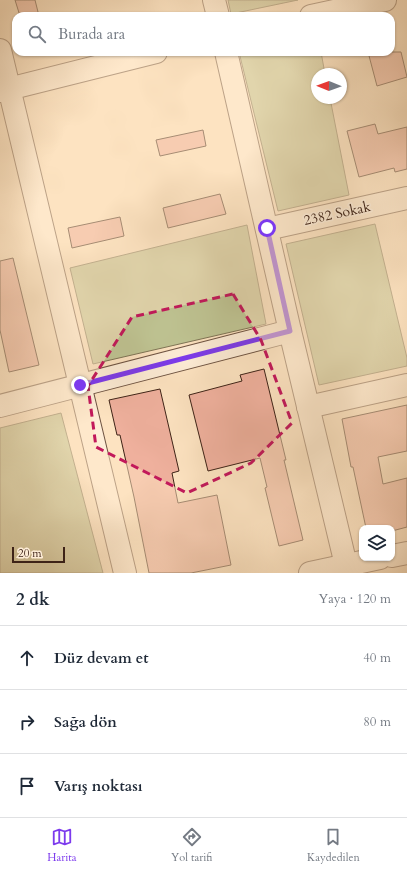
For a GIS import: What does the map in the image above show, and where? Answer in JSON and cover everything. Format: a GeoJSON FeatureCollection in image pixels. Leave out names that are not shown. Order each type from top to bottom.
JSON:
{"type":"FeatureCollection","features":[{"type":"Feature","properties":{"kind":"street"},"geometry":{"type":"LineString","coordinates":[[214,0],[217,12]]}},
{"type":"Feature","properties":{"kind":"street"},"geometry":{"type":"LineString","coordinates":[[330,12],[385,0]]}},
{"type":"Feature","properties":{"kind":"street"},"geometry":{"type":"LineString","coordinates":[[0,50],[5,90],[80,385],[125,573]]}},
{"type":"Feature","properties":{"kind":"street"},"geometry":{"type":"LineString","coordinates":[[5,90],[140,56]]}},
{"type":"Feature","properties":{"kind":"street"},"geometry":{"type":"LineString","coordinates":[[227,56],[290,331],[346,565]]}},
{"type":"Feature","properties":{"kind":"street","name":"2382 Sokak"},"geometry":{"type":"LineString","coordinates":[[267,228],[407,198]]}},
{"type":"Feature","properties":{"kind":"street"},"geometry":{"type":"LineString","coordinates":[[0,406],[290,331]]}},
{"type":"Feature","properties":{"kind":"street"},"geometry":{"type":"LineString","coordinates":[[308,407],[407,385]]}},
{"type":"Feature","properties":{"kind":"street"},"geometry":{"type":"LineString","coordinates":[[395,555],[407,553]]}},
{"type":"Feature","properties":{"kind":"street"},"geometry":{"type":"LineString","coordinates":[[310,573],[365,561]]}},
{"type":"Feature","properties":{"kind":"highlighted area"},"geometry":{"type":"Polygon","coordinates":[[[233,294],[261,340],[292,423],[251,463],[187,493],[96,447],[88,386],[132,317],[233,294]]]}},
{"type":"Feature","properties":{"kind":"green space"},"geometry":{"type":"Polygon","coordinates":[[[228,0],[298,0],[241,12],[231,12],[228,0]]]}},
{"type":"Feature","properties":{"kind":"green space"},"geometry":{"type":"Polygon","coordinates":[[[240,56],[322,56],[324,68],[311,68],[311,104],[331,104],[349,195],[278,211],[240,56]]]}},
{"type":"Feature","properties":{"kind":"green space"},"geometry":{"type":"Polygon","coordinates":[[[375,224],[407,358],[407,366],[319,385],[286,244],[375,224]]]}},
{"type":"Feature","properties":{"kind":"green space"},"geometry":{"type":"Polygon","coordinates":[[[247,225],[266,324],[93,364],[70,268],[247,225]]]}},
{"type":"Feature","properties":{"kind":"green space"},"geometry":{"type":"Polygon","coordinates":[[[61,413],[103,573],[0,573],[0,428],[61,413]]]}},
{"type":"Feature","properties":{"kind":"building"},"geometry":{"type":"Polygon","coordinates":[[[15,0],[35,0],[38,12],[19,12],[15,0]]]}},
{"type":"Feature","properties":{"kind":"building"},"geometry":{"type":"Polygon","coordinates":[[[395,52],[401,52],[407,77],[377,86],[369,56],[395,56],[395,52]]]}},
{"type":"Feature","properties":{"kind":"building"},"geometry":{"type":"Polygon","coordinates":[[[375,124],[378,134],[407,127],[407,169],[395,172],[394,168],[359,177],[347,131],[375,124]]]}},
{"type":"Feature","properties":{"kind":"building"},"geometry":{"type":"Polygon","coordinates":[[[203,130],[206,146],[160,156],[156,140],[203,130]]]}},
{"type":"Feature","properties":{"kind":"building"},"geometry":{"type":"Polygon","coordinates":[[[220,194],[226,214],[168,228],[163,208],[220,194]]]}},
{"type":"Feature","properties":{"kind":"building"},"geometry":{"type":"Polygon","coordinates":[[[120,217],[124,236],[72,248],[68,228],[120,217]]]}},
{"type":"Feature","properties":{"kind":"building"},"geometry":{"type":"Polygon","coordinates":[[[13,258],[39,365],[9,372],[0,330],[0,261],[13,258]]]}},
{"type":"Feature","properties":{"kind":"building"},"geometry":{"type":"Polygon","coordinates":[[[264,369],[286,460],[284,460],[303,540],[279,546],[265,488],[267,487],[260,458],[208,471],[189,395],[242,381],[240,375],[264,369]]]}},
{"type":"Feature","properties":{"kind":"building"},"geometry":{"type":"Polygon","coordinates":[[[160,389],[179,471],[172,473],[178,503],[217,495],[231,565],[191,573],[149,573],[120,435],[117,435],[109,400],[160,389]]]}},
{"type":"Feature","properties":{"kind":"building"},"geometry":{"type":"Polygon","coordinates":[[[407,405],[407,451],[378,457],[383,484],[407,478],[407,527],[395,530],[395,525],[365,525],[353,467],[351,467],[342,419],[407,405]]]}},
{"type":"Feature","properties":{"kind":"route"},"geometry":{"type":"LineString","coordinates":[[80,385],[290,331],[267,228]]}}]}
